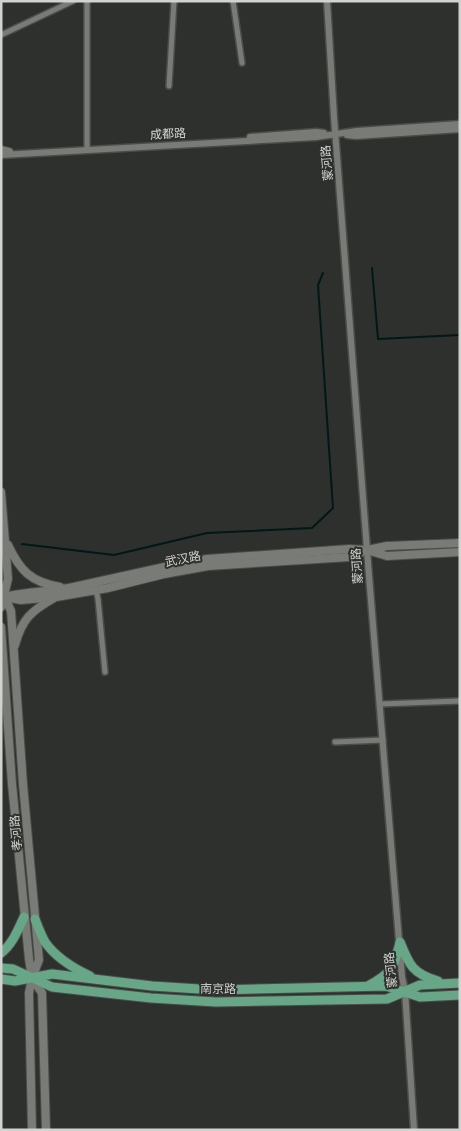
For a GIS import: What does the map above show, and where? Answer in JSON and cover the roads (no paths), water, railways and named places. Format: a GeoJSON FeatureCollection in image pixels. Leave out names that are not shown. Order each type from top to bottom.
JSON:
{"type":"FeatureCollection","features":[{"type":"Feature","properties":{"kind":"highway"},"geometry":{"type":"LineString","coordinates":[[1,953],[6,950],[24,917]]}},
{"type":"Feature","properties":{"kind":"highway"},"geometry":{"type":"LineString","coordinates":[[35,920],[45,941],[57,955],[72,968],[100,980]]}},
{"type":"Feature","properties":{"kind":"highway"},"geometry":{"type":"LineString","coordinates":[[400,942],[407,960],[416,972],[446,984]]}},
{"type":"Feature","properties":{"kind":"highway"},"geometry":{"type":"LineString","coordinates":[[366,987],[390,972],[396,960],[400,942]]}},
{"type":"Feature","properties":{"kind":"highway","name":"南京路"},"geometry":{"type":"LineString","coordinates":[[1,968],[14,969],[52,987],[151,998],[216,1002],[387,999],[420,985],[460,983]]}},
{"type":"Feature","properties":{"kind":"highway","name":"南京路"},"geometry":{"type":"LineString","coordinates":[[1,979],[15,981],[52,974],[152,986],[215,990],[386,986],[420,997],[460,995]]}},
{"type":"Feature","properties":{"kind":"main road","name":"孝河路"},"geometry":{"type":"LineString","coordinates":[[1,492],[8,579],[2,594],[1,607]]}},
{"type":"Feature","properties":{"kind":"main road"},"geometry":{"type":"LineString","coordinates":[[5,540],[14,559],[24,572],[41,583],[69,588]]}},
{"type":"Feature","properties":{"kind":"main road","name":"武汉路"},"geometry":{"type":"LineString","coordinates":[[2,594],[21,600],[56,597],[208,566],[350,557],[368,550],[387,546],[460,543]]}},
{"type":"Feature","properties":{"kind":"main road","name":"武汉路"},"geometry":{"type":"LineString","coordinates":[[2,594],[69,588],[182,562],[207,559],[349,549],[368,550],[387,556],[460,552]]}},
{"type":"Feature","properties":{"kind":"main road","name":"孝河路"},"geometry":{"type":"LineString","coordinates":[[2,594],[11,610],[23,784],[39,960],[29,993],[32,1130]]}},
{"type":"Feature","properties":{"kind":"main road"},"geometry":{"type":"LineString","coordinates":[[14,652],[19,631],[28,616],[38,607],[56,597]]}},
{"type":"Feature","properties":{"kind":"main road","name":"孝河路"},"geometry":{"type":"LineString","coordinates":[[1,627],[24,917],[32,978],[42,993],[46,1130]]}},
{"type":"Feature","properties":{"kind":"street"},"geometry":{"type":"LineString","coordinates":[[1,35],[73,1]]}},
{"type":"Feature","properties":{"kind":"street"},"geometry":{"type":"LineString","coordinates":[[87,148],[88,1]]}},
{"type":"Feature","properties":{"kind":"street"},"geometry":{"type":"LineString","coordinates":[[169,86],[174,1]]}},
{"type":"Feature","properties":{"kind":"street"},"geometry":{"type":"LineString","coordinates":[[233,1],[242,63]]}},
{"type":"Feature","properties":{"kind":"street","name":"蒙河路"},"geometry":{"type":"LineString","coordinates":[[327,1],[380,704],[405,992],[414,1130]]}},
{"type":"Feature","properties":{"kind":"street","name":"成都路"},"geometry":{"type":"LineString","coordinates":[[3,154],[316,137],[357,131],[460,124]]}},
{"type":"Feature","properties":{"kind":"street","name":"成都路"},"geometry":{"type":"LineString","coordinates":[[3,154],[316,132],[356,136],[460,129]]}},
{"type":"Feature","properties":{"kind":"street"},"geometry":{"type":"LineString","coordinates":[[96,590],[106,672]]}},
{"type":"Feature","properties":{"kind":"street"},"geometry":{"type":"LineString","coordinates":[[380,704],[460,701]]}},
{"type":"Feature","properties":{"kind":"street"},"geometry":{"type":"LineString","coordinates":[[335,742],[383,740]]}},
{"type":"Feature","properties":{"kind":"waterway"},"geometry":{"type":"LineString","coordinates":[[372,268],[378,339],[460,335]]}},
{"type":"Feature","properties":{"kind":"waterway"},"geometry":{"type":"LineString","coordinates":[[22,544],[114,555],[207,533],[312,528],[333,508],[318,285],[323,273]]}}]}
